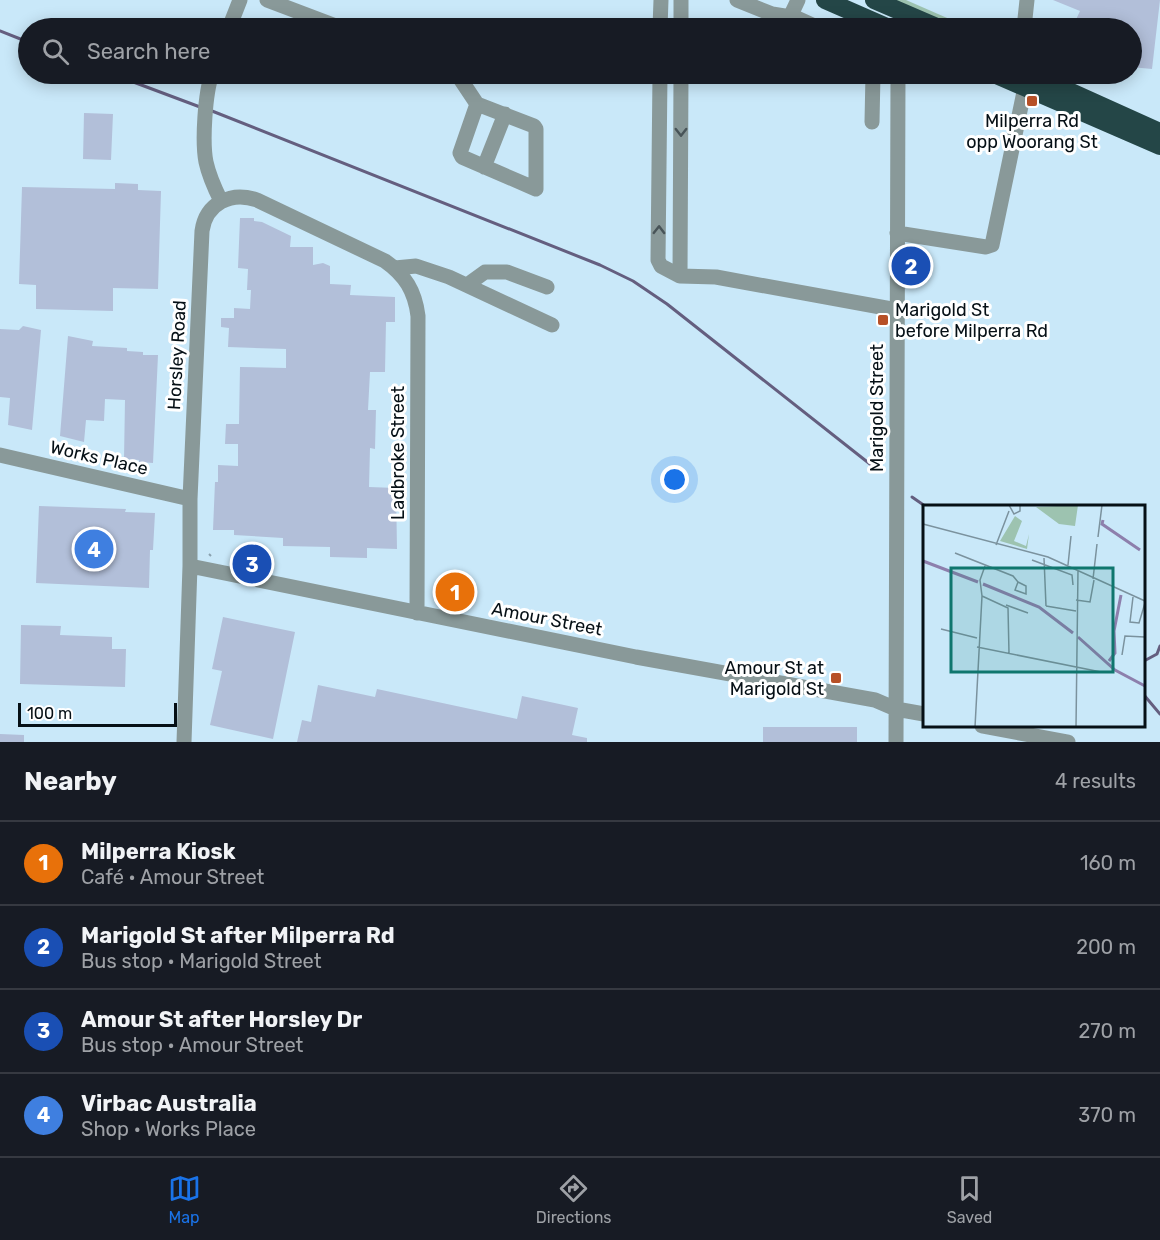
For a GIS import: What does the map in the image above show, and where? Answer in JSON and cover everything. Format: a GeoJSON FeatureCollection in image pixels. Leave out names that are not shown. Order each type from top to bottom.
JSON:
{"type":"FeatureCollection","features":[{"type":"Feature","properties":{"kind":"highway"},"geometry":{"type":"LineString","coordinates":[[825,0],[866,18]]}},
{"type":"Feature","properties":{"kind":"highway"},"geometry":{"type":"LineString","coordinates":[[873,0],[901,18]]}},
{"type":"Feature","properties":{"kind":"highway"},"geometry":{"type":"LineString","coordinates":[[1033,84],[1160,146]]}},
{"type":"Feature","properties":{"kind":"highway"},"geometry":{"type":"LineString","coordinates":[[1036,84],[1160,132]]}},
{"type":"Feature","properties":{"kind":"street"},"geometry":{"type":"LineString","coordinates":[[233,18],[240,0]]}},
{"type":"Feature","properties":{"kind":"street"},"geometry":{"type":"LineString","coordinates":[[267,0],[315,18]]}},
{"type":"Feature","properties":{"kind":"street"},"geometry":{"type":"LineString","coordinates":[[660,18],[661,0]]}},
{"type":"Feature","properties":{"kind":"street"},"geometry":{"type":"LineString","coordinates":[[681,0],[681,18]]}},
{"type":"Feature","properties":{"kind":"street"},"geometry":{"type":"LineString","coordinates":[[737,0],[772,14],[797,18]]}},
{"type":"Feature","properties":{"kind":"street"},"geometry":{"type":"LineString","coordinates":[[790,17],[798,0]]}},
{"type":"Feature","properties":{"kind":"street"},"geometry":{"type":"LineString","coordinates":[[1025,18],[1027,0]]}},
{"type":"Feature","properties":{"kind":"street"},"geometry":{"type":"LineString","coordinates":[[209,84],[205,160],[221,201],[239,196],[257,200],[394,268],[416,266],[466,285],[552,325]]}},
{"type":"Feature","properties":{"kind":"street"},"geometry":{"type":"LineString","coordinates":[[464,84],[477,104],[536,129],[536,189],[462,157],[460,153],[477,104]]}},
{"type":"Feature","properties":{"kind":"street"},"geometry":{"type":"LineString","coordinates":[[660,84],[658,260],[661,266],[680,276],[716,277],[897,310]]}},
{"type":"Feature","properties":{"kind":"street"},"geometry":{"type":"LineString","coordinates":[[680,276],[681,84]]}},
{"type":"Feature","properties":{"kind":"street"},"geometry":{"type":"LineString","coordinates":[[873,84],[873,115],[898,108]]}},
{"type":"Feature","properties":{"kind":"street","name":"Marigold Street"},"geometry":{"type":"LineString","coordinates":[[896,742],[898,84]]}},
{"type":"Feature","properties":{"kind":"street"},"geometry":{"type":"LineString","coordinates":[[897,233],[986,247],[992,245],[1022,84]]}},
{"type":"Feature","properties":{"kind":"street"},"geometry":{"type":"LineString","coordinates":[[484,167],[505,114]]}},
{"type":"Feature","properties":{"kind":"street","name":"Horsley Road"},"geometry":{"type":"LineString","coordinates":[[184,742],[190,499],[202,231],[208,213],[221,201]]}},
{"type":"Feature","properties":{"kind":"street","name":"Ladbroke Street"},"geometry":{"type":"LineString","coordinates":[[394,268],[410,285],[414,295],[418,329],[417,612]]}},
{"type":"Feature","properties":{"kind":"street"},"geometry":{"type":"LineString","coordinates":[[466,285],[485,272],[507,272],[547,287]]}},
{"type":"Feature","properties":{"kind":"street","name":"Works Place"},"geometry":{"type":"LineString","coordinates":[[0,455],[190,499]]}},
{"type":"Feature","properties":{"kind":"street","name":"Amour Street"},"geometry":{"type":"LineString","coordinates":[[190,566],[625,655],[875,700],[896,709],[923,714]]}},
{"type":"Feature","properties":{"kind":"street"},"geometry":{"type":"LineString","coordinates":[[987,727],[1068,742]]}},
{"type":"Feature","properties":{"kind":"green space"},"geometry":{"type":"Polygon","coordinates":[[[889,0],[906,0],[947,18],[931,18],[889,0]]]}},
{"type":"Feature","properties":{"kind":"building"},"geometry":{"type":"Polygon","coordinates":[[[1053,0],[1160,0],[1152,69],[1142,68],[1142,18],[1077,18],[1080,11],[1053,0]]]}},
{"type":"Feature","properties":{"kind":"building"},"geometry":{"type":"Polygon","coordinates":[[[84,113],[113,114],[111,160],[83,159],[84,113]]]}},
{"type":"Feature","properties":{"kind":"building"},"geometry":{"type":"Polygon","coordinates":[[[115,183],[138,184],[138,190],[161,191],[158,289],[113,288],[113,311],[36,309],[36,285],[19,284],[22,187],[115,189],[115,183]]]}},
{"type":"Feature","properties":{"kind":"building"},"geometry":{"type":"Polygon","coordinates":[[[240,218],[254,218],[254,221],[262,222],[291,236],[290,247],[313,247],[313,265],[323,263],[330,266],[330,284],[351,285],[350,295],[395,297],[395,322],[386,322],[385,372],[370,372],[368,410],[376,410],[375,449],[370,448],[369,487],[396,488],[397,549],[367,548],[367,558],[330,557],[330,547],[283,546],[283,538],[234,535],[234,530],[213,530],[218,465],[238,466],[238,444],[225,444],[226,424],[239,424],[240,367],[286,368],[286,349],[228,347],[229,328],[221,327],[221,318],[234,318],[234,308],[250,309],[251,290],[247,290],[248,269],[238,268],[240,218]]]}},
{"type":"Feature","properties":{"kind":"building"},"geometry":{"type":"Polygon","coordinates":[[[23,326],[41,330],[32,430],[8,425],[10,398],[0,397],[0,329],[19,330],[23,326]]]}},
{"type":"Feature","properties":{"kind":"building"},"geometry":{"type":"Polygon","coordinates":[[[68,336],[93,341],[92,346],[127,348],[127,351],[143,352],[143,355],[158,355],[153,463],[124,459],[125,400],[105,399],[104,421],[86,420],[84,442],[60,436],[68,336]]]}},
{"type":"Feature","properties":{"kind":"building"},"geometry":{"type":"Polygon","coordinates":[[[39,506],[126,509],[125,512],[155,513],[153,550],[150,550],[149,588],[36,583],[39,506]]]}},
{"type":"Feature","properties":{"kind":"building"},"geometry":{"type":"Polygon","coordinates":[[[223,617],[295,632],[273,739],[210,725],[222,671],[212,669],[223,617]]]}},
{"type":"Feature","properties":{"kind":"building"},"geometry":{"type":"Polygon","coordinates":[[[21,625],[61,626],[60,635],[112,637],[112,649],[126,649],[125,687],[20,684],[21,625]]]}},
{"type":"Feature","properties":{"kind":"building"},"geometry":{"type":"Polygon","coordinates":[[[318,685],[375,697],[377,689],[517,719],[522,696],[578,708],[572,735],[587,738],[587,742],[297,742],[302,720],[311,722],[318,685]]]}},
{"type":"Feature","properties":{"kind":"building"},"geometry":{"type":"Polygon","coordinates":[[[763,727],[857,727],[857,742],[763,742],[763,727]]]}},
{"type":"Feature","properties":{"kind":"building"},"geometry":{"type":"Polygon","coordinates":[[[0,734],[24,735],[24,742],[0,742],[0,734]]]}},
{"type":"Feature","properties":{"kind":"waterway"},"geometry":{"type":"LineString","coordinates":[[0,31],[18,38]]}},
{"type":"Feature","properties":{"kind":"waterway"},"geometry":{"type":"LineString","coordinates":[[139,84],[200,107]]}},
{"type":"Feature","properties":{"kind":"waterway"},"geometry":{"type":"LineString","coordinates":[[212,111],[600,265],[633,281],[667,304],[875,468]]}},
{"type":"Feature","properties":{"kind":"waterway"},"geometry":{"type":"LineString","coordinates":[[912,497],[924,505]]}},
{"type":"Feature","properties":{"kind":"waterway"},"geometry":{"type":"LineString","coordinates":[[1145,660],[1157,654],[1160,646]]}},
{"type":"Feature","properties":{"kind":"waterway"},"geometry":{"type":"LineString","coordinates":[[1145,696],[1160,714]]}},
{"type":"Feature","properties":{"kind":"place","name":"Milperra Rd opp Woorang St"},"geometry":{"type":"Point","coordinates":[1032,101]}},
{"type":"Feature","properties":{"kind":"place","name":"Marigold St after Milperra Rd"},"geometry":{"type":"Point","coordinates":[911,266]}},
{"type":"Feature","properties":{"kind":"place","name":"Marigold St before Milperra Rd"},"geometry":{"type":"Point","coordinates":[883,320]}},
{"type":"Feature","properties":{"kind":"place","name":"Virbac Australia"},"geometry":{"type":"Point","coordinates":[94,549]}},
{"type":"Feature","properties":{"kind":"place","name":"Amour St after Horsley Dr"},"geometry":{"type":"Point","coordinates":[252,564]}},
{"type":"Feature","properties":{"kind":"place","name":"Milperra Kiosk"},"geometry":{"type":"Point","coordinates":[455,592]}},
{"type":"Feature","properties":{"kind":"place","name":"Amour St at Marigold St"},"geometry":{"type":"Point","coordinates":[836,678]}}]}
